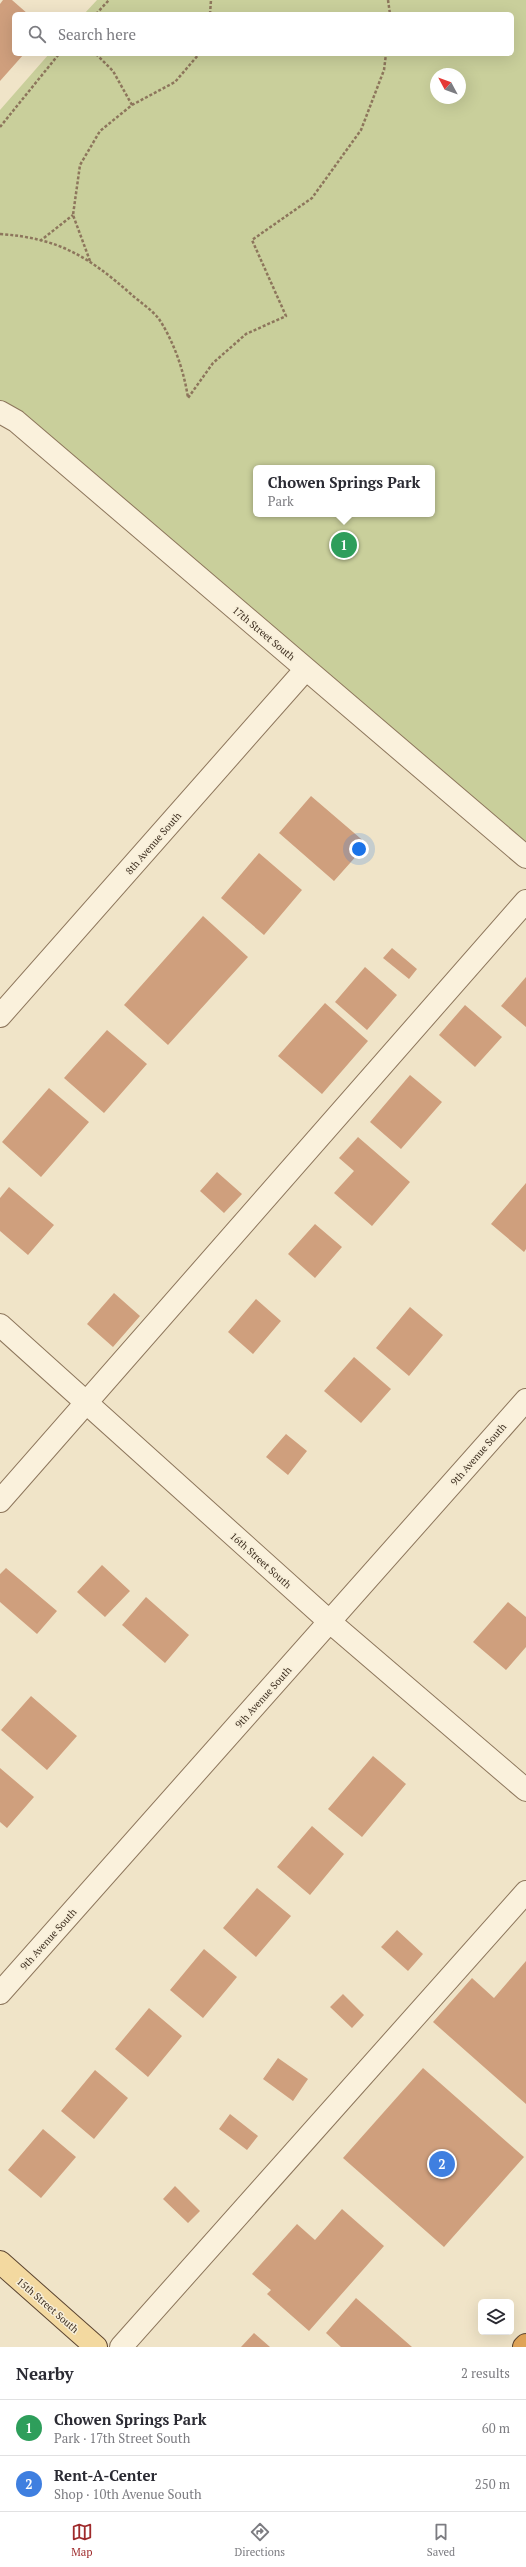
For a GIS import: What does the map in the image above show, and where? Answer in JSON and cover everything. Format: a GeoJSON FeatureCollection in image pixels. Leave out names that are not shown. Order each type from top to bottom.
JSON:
{"type":"FeatureCollection","features":[{"type":"Feature","properties":{"kind":"main road","name":"15th Street South"},"geometry":{"type":"LineString","coordinates":[[0,2262],[96,2347]]}},
{"type":"Feature","properties":{"kind":"street","name":"17th Street South"},"geometry":{"type":"LineString","coordinates":[[0,412],[16,421],[526,858]]}},
{"type":"Feature","properties":{"kind":"street","name":"8th Avenue South"},"geometry":{"type":"LineString","coordinates":[[0,1016],[306,669]]}},
{"type":"Feature","properties":{"kind":"street"},"geometry":{"type":"LineString","coordinates":[[0,1501],[526,901]]}},
{"type":"Feature","properties":{"kind":"street","name":"16th Street South"},"geometry":{"type":"LineString","coordinates":[[0,1325],[330,1622],[526,1790]]}},
{"type":"Feature","properties":{"kind":"street","name":"9th Avenue South"},"geometry":{"type":"LineString","coordinates":[[0,1993],[526,1400]]}},
{"type":"Feature","properties":{"kind":"street"},"geometry":{"type":"LineString","coordinates":[[121,2347],[526,1892]]}},
{"type":"Feature","properties":{"kind":"path"},"geometry":{"type":"LineString","coordinates":[[98,12],[109,0]]}},
{"type":"Feature","properties":{"kind":"path"},"geometry":{"type":"LineString","coordinates":[[210,12],[211,0]]}},
{"type":"Feature","properties":{"kind":"path"},"geometry":{"type":"LineString","coordinates":[[388,0],[390,12]]}},
{"type":"Feature","properties":{"kind":"path"},"geometry":{"type":"LineString","coordinates":[[0,127],[57,56]]}},
{"type":"Feature","properties":{"kind":"path"},"geometry":{"type":"LineString","coordinates":[[98,56],[113,71],[132,105]]}},
{"type":"Feature","properties":{"kind":"path"},"geometry":{"type":"LineString","coordinates":[[90,262],[72,215],[80,165],[100,131],[132,105],[175,82],[197,56]]}},
{"type":"Feature","properties":{"kind":"path"},"geometry":{"type":"LineString","coordinates":[[0,234],[69,248],[104,271],[158,319],[185,372],[188,398],[213,363],[246,334],[286,316],[252,240],[312,198],[361,130],[384,70],[386,56]]}},
{"type":"Feature","properties":{"kind":"path"},"geometry":{"type":"LineString","coordinates":[[40,241],[72,215]]}},
{"type":"Feature","properties":{"kind":"green space"},"geometry":{"type":"Polygon","coordinates":[[[97,0],[526,0],[526,857],[0,412],[0,110],[47,56],[514,56],[514,12],[86,12],[97,0]]]}},
{"type":"Feature","properties":{"kind":"building"},"geometry":{"type":"Polygon","coordinates":[[[3,0],[12,0],[26,12],[12,12],[12,56],[22,56],[0,81],[0,4],[3,0]]]}},
{"type":"Feature","properties":{"kind":"building"},"geometry":{"type":"Polygon","coordinates":[[[311,796],[367,844],[334,881],[279,833],[311,796]]]}},
{"type":"Feature","properties":{"kind":"building"},"geometry":{"type":"Polygon","coordinates":[[[259,853],[302,890],[264,935],[221,898],[259,853]]]}},
{"type":"Feature","properties":{"kind":"building"},"geometry":{"type":"Polygon","coordinates":[[[203,916],[248,957],[168,1045],[124,1005],[203,916]]]}},
{"type":"Feature","properties":{"kind":"building"},"geometry":{"type":"Polygon","coordinates":[[[392,948],[417,969],[409,979],[383,958],[392,948]]]}},
{"type":"Feature","properties":{"kind":"building"},"geometry":{"type":"Polygon","coordinates":[[[365,967],[397,995],[367,1030],[335,1002],[365,967]]]}},
{"type":"Feature","properties":{"kind":"building"},"geometry":{"type":"Polygon","coordinates":[[[526,977],[526,1027],[501,1006],[526,977]]]}},
{"type":"Feature","properties":{"kind":"building"},"geometry":{"type":"Polygon","coordinates":[[[325,1003],[368,1041],[322,1094],[278,1056],[325,1003]]]}},
{"type":"Feature","properties":{"kind":"building"},"geometry":{"type":"Polygon","coordinates":[[[465,1005],[502,1037],[475,1067],[439,1035],[465,1005]]]}},
{"type":"Feature","properties":{"kind":"building"},"geometry":{"type":"Polygon","coordinates":[[[107,1030],[147,1064],[104,1113],[64,1078],[107,1030]]]}},
{"type":"Feature","properties":{"kind":"building"},"geometry":{"type":"Polygon","coordinates":[[[410,1075],[442,1102],[401,1149],[370,1122],[410,1075]]]}},
{"type":"Feature","properties":{"kind":"building"},"geometry":{"type":"Polygon","coordinates":[[[49,1088],[89,1122],[41,1177],[2,1142],[49,1088]]]}},
{"type":"Feature","properties":{"kind":"building"},"geometry":{"type":"Polygon","coordinates":[[[358,1137],[410,1182],[372,1226],[334,1193],[354,1171],[339,1158],[358,1137]]]}},
{"type":"Feature","properties":{"kind":"building"},"geometry":{"type":"Polygon","coordinates":[[[217,1172],[242,1194],[224,1213],[200,1191],[217,1172]]]}},
{"type":"Feature","properties":{"kind":"building"},"geometry":{"type":"Polygon","coordinates":[[[526,1183],[526,1249],[524,1252],[491,1224],[526,1183]]]}},
{"type":"Feature","properties":{"kind":"building"},"geometry":{"type":"Polygon","coordinates":[[[9,1187],[54,1225],[28,1255],[0,1231],[0,1198],[9,1187]]]}},
{"type":"Feature","properties":{"kind":"building"},"geometry":{"type":"Polygon","coordinates":[[[315,1224],[342,1247],[315,1278],[288,1254],[315,1224]]]}},
{"type":"Feature","properties":{"kind":"building"},"geometry":{"type":"Polygon","coordinates":[[[114,1293],[140,1316],[113,1347],[87,1324],[114,1293]]]}},
{"type":"Feature","properties":{"kind":"building"},"geometry":{"type":"Polygon","coordinates":[[[256,1299],[281,1321],[253,1354],[228,1332],[256,1299]]]}},
{"type":"Feature","properties":{"kind":"building"},"geometry":{"type":"Polygon","coordinates":[[[410,1307],[443,1335],[409,1376],[376,1348],[410,1307]]]}},
{"type":"Feature","properties":{"kind":"building"},"geometry":{"type":"Polygon","coordinates":[[[354,1357],[391,1389],[361,1423],[324,1391],[354,1357]]]}},
{"type":"Feature","properties":{"kind":"building"},"geometry":{"type":"Polygon","coordinates":[[[286,1434],[307,1451],[288,1475],[266,1457],[286,1434]]]}},
{"type":"Feature","properties":{"kind":"building"},"geometry":{"type":"Polygon","coordinates":[[[102,1565],[130,1591],[105,1617],[77,1592],[102,1565]]]}},
{"type":"Feature","properties":{"kind":"building"},"geometry":{"type":"Polygon","coordinates":[[[6,1568],[57,1611],[37,1634],[0,1602],[0,1574],[6,1568]]]}},
{"type":"Feature","properties":{"kind":"building"},"geometry":{"type":"Polygon","coordinates":[[[146,1597],[189,1635],[165,1663],[122,1625],[146,1597]]]}},
{"type":"Feature","properties":{"kind":"building"},"geometry":{"type":"Polygon","coordinates":[[[508,1602],[526,1617],[526,1647],[506,1670],[473,1642],[508,1602]]]}},
{"type":"Feature","properties":{"kind":"building"},"geometry":{"type":"Polygon","coordinates":[[[31,1696],[77,1736],[47,1770],[1,1730],[31,1696]]]}},
{"type":"Feature","properties":{"kind":"building"},"geometry":{"type":"Polygon","coordinates":[[[373,1756],[406,1784],[362,1837],[328,1809],[373,1756]]]}},
{"type":"Feature","properties":{"kind":"building"},"geometry":{"type":"Polygon","coordinates":[[[0,1768],[34,1797],[7,1828],[0,1822],[0,1768]]]}},
{"type":"Feature","properties":{"kind":"building"},"geometry":{"type":"Polygon","coordinates":[[[312,1826],[344,1854],[310,1895],[277,1867],[312,1826]]]}},
{"type":"Feature","properties":{"kind":"building"},"geometry":{"type":"Polygon","coordinates":[[[257,1888],[291,1916],[256,1957],[223,1928],[257,1888]]]}},
{"type":"Feature","properties":{"kind":"building"},"geometry":{"type":"Polygon","coordinates":[[[397,1930],[423,1954],[408,1971],[381,1947],[397,1930]]]}},
{"type":"Feature","properties":{"kind":"building"},"geometry":{"type":"Polygon","coordinates":[[[204,1949],[237,1977],[203,2018],[170,1990],[204,1949]]]}},
{"type":"Feature","properties":{"kind":"building"},"geometry":{"type":"Polygon","coordinates":[[[526,1961],[526,2104],[433,2022],[472,1978],[494,1998],[526,1961]]]}},
{"type":"Feature","properties":{"kind":"building"},"geometry":{"type":"Polygon","coordinates":[[[343,1994],[364,2015],[352,2028],[330,2007],[343,1994]]]}},
{"type":"Feature","properties":{"kind":"building"},"geometry":{"type":"Polygon","coordinates":[[[149,2008],[182,2036],[148,2077],[115,2049],[149,2008]]]}},
{"type":"Feature","properties":{"kind":"building"},"geometry":{"type":"Polygon","coordinates":[[[278,2058],[308,2079],[293,2101],[263,2079],[278,2058]]]}},
{"type":"Feature","properties":{"kind":"building"},"geometry":{"type":"Polygon","coordinates":[[[423,2068],[524,2157],[444,2247],[343,2158],[423,2068]]]}},
{"type":"Feature","properties":{"kind":"building"},"geometry":{"type":"Polygon","coordinates":[[[95,2070],[128,2098],[94,2139],[61,2111],[95,2070]]]}},
{"type":"Feature","properties":{"kind":"building"},"geometry":{"type":"Polygon","coordinates":[[[230,2114],[258,2136],[247,2150],[219,2129],[230,2114]]]}},
{"type":"Feature","properties":{"kind":"building"},"geometry":{"type":"Polygon","coordinates":[[[43,2129],[76,2157],[41,2198],[8,2170],[43,2129]]]}},
{"type":"Feature","properties":{"kind":"building"},"geometry":{"type":"Polygon","coordinates":[[[175,2186],[200,2211],[188,2223],[163,2199],[175,2186]]]}},
{"type":"Feature","properties":{"kind":"building"},"geometry":{"type":"Polygon","coordinates":[[[342,2209],[384,2246],[309,2331],[267,2294],[271,2290],[252,2274],[297,2224],[315,2240],[342,2209]]]}},
{"type":"Feature","properties":{"kind":"building"},"geometry":{"type":"Polygon","coordinates":[[[356,2298],[412,2347],[341,2347],[326,2333],[356,2298]]]}},
{"type":"Feature","properties":{"kind":"building"},"geometry":{"type":"Polygon","coordinates":[[[254,2333],[270,2347],[241,2347],[254,2333]]]}},
{"type":"Feature","properties":{"kind":"place","name":"Chowen Springs Park"},"geometry":{"type":"Point","coordinates":[344,545]}},
{"type":"Feature","properties":{"kind":"place","name":"Rent-A-Center"},"geometry":{"type":"Point","coordinates":[442,2164]}}]}
